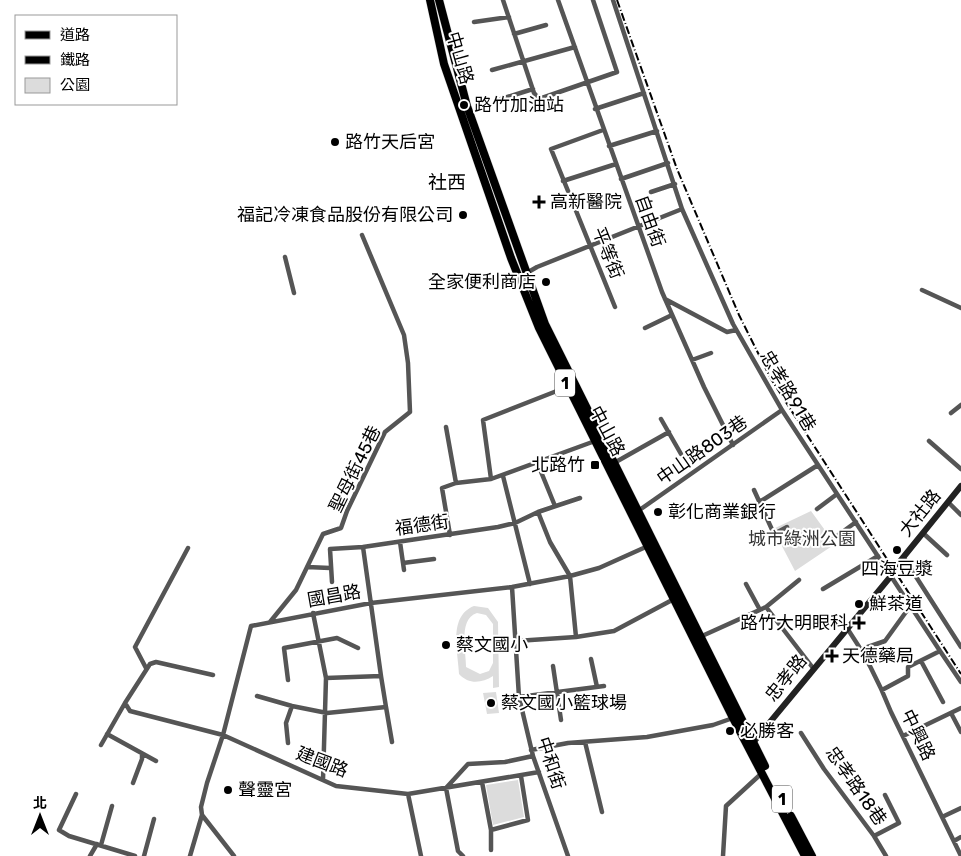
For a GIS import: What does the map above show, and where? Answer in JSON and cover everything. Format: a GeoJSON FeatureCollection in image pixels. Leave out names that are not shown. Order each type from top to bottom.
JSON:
{"type":"FeatureCollection","features":[{"type":"Feature","properties":{"kind":"main road","name":"中山路"},"geometry":{"type":"LineString","coordinates":[[430,0],[444,64],[518,278],[567,387],[702,636],[736,716]]}},
{"type":"Feature","properties":{"kind":"main road","name":"中山路"},"geometry":{"type":"LineString","coordinates":[[439,0],[467,106],[545,324],[638,511],[674,599],[812,856]]}},
{"type":"Feature","properties":{"kind":"main road","name":"中山路"},"geometry":{"type":"LineString","coordinates":[[751,745],[806,856]]}},
{"type":"Feature","properties":{"kind":"street"},"geometry":{"type":"LineString","coordinates":[[503,0],[533,89],[539,99],[616,72],[593,0]]}},
{"type":"Feature","properties":{"kind":"street","name":"自由街"},"geometry":{"type":"LineString","coordinates":[[558,0],[637,228],[665,299],[692,360],[734,445]]}},
{"type":"Feature","properties":{"kind":"street","name":"忠孝路91巷"},"geometry":{"type":"LineString","coordinates":[[612,0],[668,163],[682,210],[736,330],[782,410],[961,682]]}},
{"type":"Feature","properties":{"kind":"street"},"geometry":{"type":"LineString","coordinates":[[474,22],[508,17]]}},
{"type":"Feature","properties":{"kind":"street"},"geometry":{"type":"LineString","coordinates":[[514,34],[546,25]]}},
{"type":"Feature","properties":{"kind":"street"},"geometry":{"type":"LineString","coordinates":[[492,70],[575,47]]}},
{"type":"Feature","properties":{"kind":"street"},"geometry":{"type":"LineString","coordinates":[[500,99],[533,89]]}},
{"type":"Feature","properties":{"kind":"street"},"geometry":{"type":"LineString","coordinates":[[595,109],[644,93]]}},
{"type":"Feature","properties":{"kind":"street","name":"平等街"},"geometry":{"type":"LineString","coordinates":[[603,130],[551,149],[615,307]]}},
{"type":"Feature","properties":{"kind":"street"},"geometry":{"type":"LineString","coordinates":[[609,146],[657,131]]}},
{"type":"Feature","properties":{"kind":"street"},"geometry":{"type":"LineString","coordinates":[[621,179],[668,163]]}},
{"type":"Feature","properties":{"kind":"street"},"geometry":{"type":"LineString","coordinates":[[563,181],[616,164]]}},
{"type":"Feature","properties":{"kind":"street"},"geometry":{"type":"LineString","coordinates":[[652,192],[675,184]]}},
{"type":"Feature","properties":{"kind":"street"},"geometry":{"type":"LineString","coordinates":[[518,278],[590,246],[682,210]]}},
{"type":"Feature","properties":{"kind":"street","name":"聖母街45巷"},"geometry":{"type":"LineString","coordinates":[[307,566],[323,534],[341,528],[347,511],[385,432],[410,412],[411,404],[404,335],[362,235]]}},
{"type":"Feature","properties":{"kind":"street"},"geometry":{"type":"LineString","coordinates":[[285,257],[294,293]]}},
{"type":"Feature","properties":{"kind":"street"},"geometry":{"type":"LineString","coordinates":[[922,290],[961,308]]}},
{"type":"Feature","properties":{"kind":"street"},"geometry":{"type":"LineString","coordinates":[[665,299],[727,332],[736,330]]}},
{"type":"Feature","properties":{"kind":"street"},"geometry":{"type":"LineString","coordinates":[[645,328],[672,315]]}},
{"type":"Feature","properties":{"kind":"street"},"geometry":{"type":"LineString","coordinates":[[692,360],[711,353]]}},
{"type":"Feature","properties":{"kind":"street"},"geometry":{"type":"LineString","coordinates":[[491,479],[483,420],[567,387]]}},
{"type":"Feature","properties":{"kind":"street"},"geometry":{"type":"LineString","coordinates":[[951,413],[961,405]]}},
{"type":"Feature","properties":{"kind":"street","name":"中山路803巷"},"geometry":{"type":"LineString","coordinates":[[638,511],[782,410]]}},
{"type":"Feature","properties":{"kind":"street"},"geometry":{"type":"LineString","coordinates":[[661,419],[681,454]]}},
{"type":"Feature","properties":{"kind":"street"},"geometry":{"type":"LineString","coordinates":[[446,427],[456,483]]}},
{"type":"Feature","properties":{"kind":"street"},"geometry":{"type":"LineString","coordinates":[[614,463],[669,432]]}},
{"type":"Feature","properties":{"kind":"street"},"geometry":{"type":"LineString","coordinates":[[450,535],[442,488],[456,483],[503,476],[596,441]]}},
{"type":"Feature","properties":{"kind":"street"},"geometry":{"type":"LineString","coordinates":[[929,441],[961,469]]}},
{"type":"Feature","properties":{"kind":"street"},"geometry":{"type":"LineString","coordinates":[[538,462],[555,506]]}},
{"type":"Feature","properties":{"kind":"street"},"geometry":{"type":"LineString","coordinates":[[761,501],[818,465]]}},
{"type":"Feature","properties":{"kind":"street"},"geometry":{"type":"LineString","coordinates":[[503,476],[530,584]]}},
{"type":"Feature","properties":{"kind":"street","name":"大社路"},"geometry":{"type":"LineString","coordinates":[[904,558],[961,486]]}},
{"type":"Feature","properties":{"kind":"street"},"geometry":{"type":"LineString","coordinates":[[754,490],[761,501],[774,534],[787,527]]}},
{"type":"Feature","properties":{"kind":"street"},"geometry":{"type":"LineString","coordinates":[[817,509],[837,494]]}},
{"type":"Feature","properties":{"kind":"street","name":"福德街"},"geometry":{"type":"LineString","coordinates":[[330,568],[330,549],[363,547],[450,535],[515,523],[538,512],[580,498]]}},
{"type":"Feature","properties":{"kind":"street"},"geometry":{"type":"LineString","coordinates":[[948,502],[961,515]]}},
{"type":"Feature","properties":{"kind":"street"},"geometry":{"type":"LineString","coordinates":[[538,512],[550,542],[570,576],[576,637]]}},
{"type":"Feature","properties":{"kind":"street"},"geometry":{"type":"LineString","coordinates":[[830,541],[856,522]]}},
{"type":"Feature","properties":{"kind":"street"},"geometry":{"type":"LineString","coordinates":[[924,533],[947,555]]}},
{"type":"Feature","properties":{"kind":"street"},"geometry":{"type":"LineString","coordinates":[[400,542],[404,570]]}},
{"type":"Feature","properties":{"kind":"street","name":"國昌路"},"geometry":{"type":"LineString","coordinates":[[190,856],[202,814],[201,807],[207,783],[223,735],[251,626],[371,603],[512,587],[570,576],[625,558],[651,545]]}},
{"type":"Feature","properties":{"kind":"street"},"geometry":{"type":"LineString","coordinates":[[363,547],[392,742]]}},
{"type":"Feature","properties":{"kind":"street"},"geometry":{"type":"LineString","coordinates":[[146,668],[135,647],[188,548]]}},
{"type":"Feature","properties":{"kind":"street"},"geometry":{"type":"LineString","coordinates":[[823,589],[878,556]]}},
{"type":"Feature","properties":{"kind":"street"},"geometry":{"type":"LineString","coordinates":[[904,558],[961,647]]}},
{"type":"Feature","properties":{"kind":"street","name":"忠孝路"},"geometry":{"type":"LineString","coordinates":[[751,745],[904,558]]}},
{"type":"Feature","properties":{"kind":"street"},"geometry":{"type":"LineString","coordinates":[[403,563],[434,559]]}},
{"type":"Feature","properties":{"kind":"street"},"geometry":{"type":"LineString","coordinates":[[270,622],[296,590],[307,566],[330,568],[332,582]]}},
{"type":"Feature","properties":{"kind":"street"},"geometry":{"type":"LineString","coordinates":[[702,636],[766,607],[799,580]]}},
{"type":"Feature","properties":{"kind":"street"},"geometry":{"type":"LineString","coordinates":[[746,584],[760,610]]}},
{"type":"Feature","properties":{"kind":"street","name":"中和街"},"geometry":{"type":"LineString","coordinates":[[512,587],[519,698],[532,756],[568,856]]}},
{"type":"Feature","properties":{"kind":"street"},"geometry":{"type":"LineString","coordinates":[[516,640],[576,637],[614,631],[674,599]]}},
{"type":"Feature","properties":{"kind":"street"},"geometry":{"type":"LineString","coordinates":[[862,649],[885,641],[911,605]]}},
{"type":"Feature","properties":{"kind":"street"},"geometry":{"type":"LineString","coordinates":[[766,607],[813,668]]}},
{"type":"Feature","properties":{"kind":"street"},"geometry":{"type":"LineString","coordinates":[[313,614],[326,678],[327,713],[323,780]]}},
{"type":"Feature","properties":{"kind":"street","name":"中興路"},"geometry":{"type":"LineString","coordinates":[[847,628],[862,649],[961,856]]}},
{"type":"Feature","properties":{"kind":"street"},"geometry":{"type":"LineString","coordinates":[[288,680],[284,648],[337,638],[358,648]]}},
{"type":"Feature","properties":{"kind":"street"},"geometry":{"type":"LineString","coordinates":[[882,690],[908,676],[908,667],[940,651]]}},
{"type":"Feature","properties":{"kind":"street"},"geometry":{"type":"LineString","coordinates":[[591,660],[597,687]]}},
{"type":"Feature","properties":{"kind":"street"},"geometry":{"type":"LineString","coordinates":[[921,661],[943,702]]}},
{"type":"Feature","properties":{"kind":"street"},"geometry":{"type":"LineString","coordinates":[[101,745],[146,668],[156,662],[212,675]]}},
{"type":"Feature","properties":{"kind":"street"},"geometry":{"type":"LineString","coordinates":[[552,666],[555,694],[561,720]]}},
{"type":"Feature","properties":{"kind":"street"},"geometry":{"type":"LineString","coordinates":[[326,678],[381,676]]}},
{"type":"Feature","properties":{"kind":"street"},"geometry":{"type":"LineString","coordinates":[[519,698],[604,686]]}},
{"type":"Feature","properties":{"kind":"street"},"geometry":{"type":"LineString","coordinates":[[257,696],[327,713],[386,707]]}},
{"type":"Feature","properties":{"kind":"street","name":"建國路"},"geometry":{"type":"LineString","coordinates":[[125,703],[130,711],[223,735],[336,786],[408,794],[539,772]]}},
{"type":"Feature","properties":{"kind":"street"},"geometry":{"type":"LineString","coordinates":[[288,743],[286,723],[292,706]]}},
{"type":"Feature","properties":{"kind":"street"},"geometry":{"type":"LineString","coordinates":[[903,736],[961,708]]}},
{"type":"Feature","properties":{"kind":"street"},"geometry":{"type":"LineString","coordinates":[[951,713],[961,732]]}},
{"type":"Feature","properties":{"kind":"street"},"geometry":{"type":"LineString","coordinates":[[531,750],[585,742],[647,738],[713,725],[736,716]]}},
{"type":"Feature","properties":{"kind":"street","name":"忠孝路18巷"},"geometry":{"type":"LineString","coordinates":[[801,733],[824,769],[874,836],[886,856]]}},
{"type":"Feature","properties":{"kind":"street"},"geometry":{"type":"LineString","coordinates":[[107,734],[156,761]]}},
{"type":"Feature","properties":{"kind":"street"},"geometry":{"type":"LineString","coordinates":[[585,742],[602,812]]}},
{"type":"Feature","properties":{"kind":"street"},"geometry":{"type":"LineString","coordinates":[[133,783],[142,754]]}},
{"type":"Feature","properties":{"kind":"street"},"geometry":{"type":"LineString","coordinates":[[463,856],[458,851],[446,788],[468,764],[505,762],[532,756]]}},
{"type":"Feature","properties":{"kind":"street"},"geometry":{"type":"LineString","coordinates":[[723,856],[726,806],[764,772]]}},
{"type":"Feature","properties":{"kind":"street"},"geometry":{"type":"LineString","coordinates":[[491,830],[528,820],[521,776]]}},
{"type":"Feature","properties":{"kind":"street"},"geometry":{"type":"LineString","coordinates":[[482,782],[491,830],[491,850]]}},
{"type":"Feature","properties":{"kind":"street"},"geometry":{"type":"LineString","coordinates":[[76,794],[59,830],[69,836],[135,856]]}},
{"type":"Feature","properties":{"kind":"street"},"geometry":{"type":"LineString","coordinates":[[408,794],[421,856]]}},
{"type":"Feature","properties":{"kind":"street"},"geometry":{"type":"LineString","coordinates":[[874,836],[900,823],[885,795]]}},
{"type":"Feature","properties":{"kind":"street"},"geometry":{"type":"LineString","coordinates":[[90,856],[99,844],[112,806]]}},
{"type":"Feature","properties":{"kind":"street"},"geometry":{"type":"LineString","coordinates":[[942,817],[961,808]]}},
{"type":"Feature","properties":{"kind":"street"},"geometry":{"type":"LineString","coordinates":[[202,814],[234,856]]}},
{"type":"Feature","properties":{"kind":"street"},"geometry":{"type":"LineString","coordinates":[[144,856],[154,818]]}},
{"type":"Feature","properties":{"kind":"street"},"geometry":{"type":"LineString","coordinates":[[954,841],[961,838]]}},
{"type":"Feature","properties":{"kind":"green space","name":"城市綠洲公園"},"geometry":{"type":"Polygon","coordinates":[[[811,511],[835,544],[795,571],[773,529],[811,511]]]}},
{"type":"Feature","properties":{"kind":"green space"},"geometry":{"type":"Polygon","coordinates":[[[474,606],[488,608],[498,622],[499,687],[493,688],[493,676],[476,682],[467,680],[459,674],[456,636],[461,618],[466,611],[474,606]],[[477,613],[471,616],[467,622],[464,636],[466,667],[480,674],[489,671],[493,663],[493,624],[486,615],[477,613]]]}},
{"type":"Feature","properties":{"kind":"green space","name":"蔡文國小籃球場"},"geometry":{"type":"Polygon","coordinates":[[[496,692],[499,713],[487,714],[483,693],[496,692]]]}},
{"type":"Feature","properties":{"kind":"green space"},"geometry":{"type":"Polygon","coordinates":[[[518,780],[524,817],[493,825],[486,785],[518,780]]]}},
{"type":"Feature","properties":{"kind":"railway"},"geometry":{"type":"LineString","coordinates":[[617,0],[677,169],[739,315],[771,379],[961,674]]}},
{"type":"Feature","properties":{"kind":"place","name":"路竹加油站"},"geometry":{"type":"Point","coordinates":[464,105]}},
{"type":"Feature","properties":{"kind":"place","name":"路竹天后宮"},"geometry":{"type":"Point","coordinates":[335,142]}},
{"type":"Feature","properties":{"kind":"place","name":"高新醫院"},"geometry":{"type":"Point","coordinates":[539,202]}},
{"type":"Feature","properties":{"kind":"place","name":"福記冷凍食品股份有限公司"},"geometry":{"type":"Point","coordinates":[463,215]}},
{"type":"Feature","properties":{"kind":"place","name":"全家便利商店"},"geometry":{"type":"Point","coordinates":[546,282]}},
{"type":"Feature","properties":{"kind":"place","name":"北路竹"},"geometry":{"type":"Point","coordinates":[595,465]}},
{"type":"Feature","properties":{"kind":"place","name":"彰化商業銀行"},"geometry":{"type":"Point","coordinates":[658,512]}},
{"type":"Feature","properties":{"kind":"place","name":"四海豆漿"},"geometry":{"type":"Point","coordinates":[897,550]}},
{"type":"Feature","properties":{"kind":"place","name":"鮮茶道"},"geometry":{"type":"Point","coordinates":[859,604]}},
{"type":"Feature","properties":{"kind":"place","name":"路竹大明眼科"},"geometry":{"type":"Point","coordinates":[859,623]}},
{"type":"Feature","properties":{"kind":"place","name":"蔡文國小"},"geometry":{"type":"Point","coordinates":[446,645]}},
{"type":"Feature","properties":{"kind":"place","name":"天德藥局"},"geometry":{"type":"Point","coordinates":[832,656]}},
{"type":"Feature","properties":{"kind":"place","name":"蔡文國小籃球場"},"geometry":{"type":"Point","coordinates":[491,703]}},
{"type":"Feature","properties":{"kind":"place","name":"必勝客"},"geometry":{"type":"Point","coordinates":[730,731]}},
{"type":"Feature","properties":{"kind":"place","name":"聲靈宮"},"geometry":{"type":"Point","coordinates":[228,790]}},
{"type":"Feature","properties":{"kind":"district","name":"社西"},"geometry":{"type":"Point","coordinates":[447,182]}}]}
